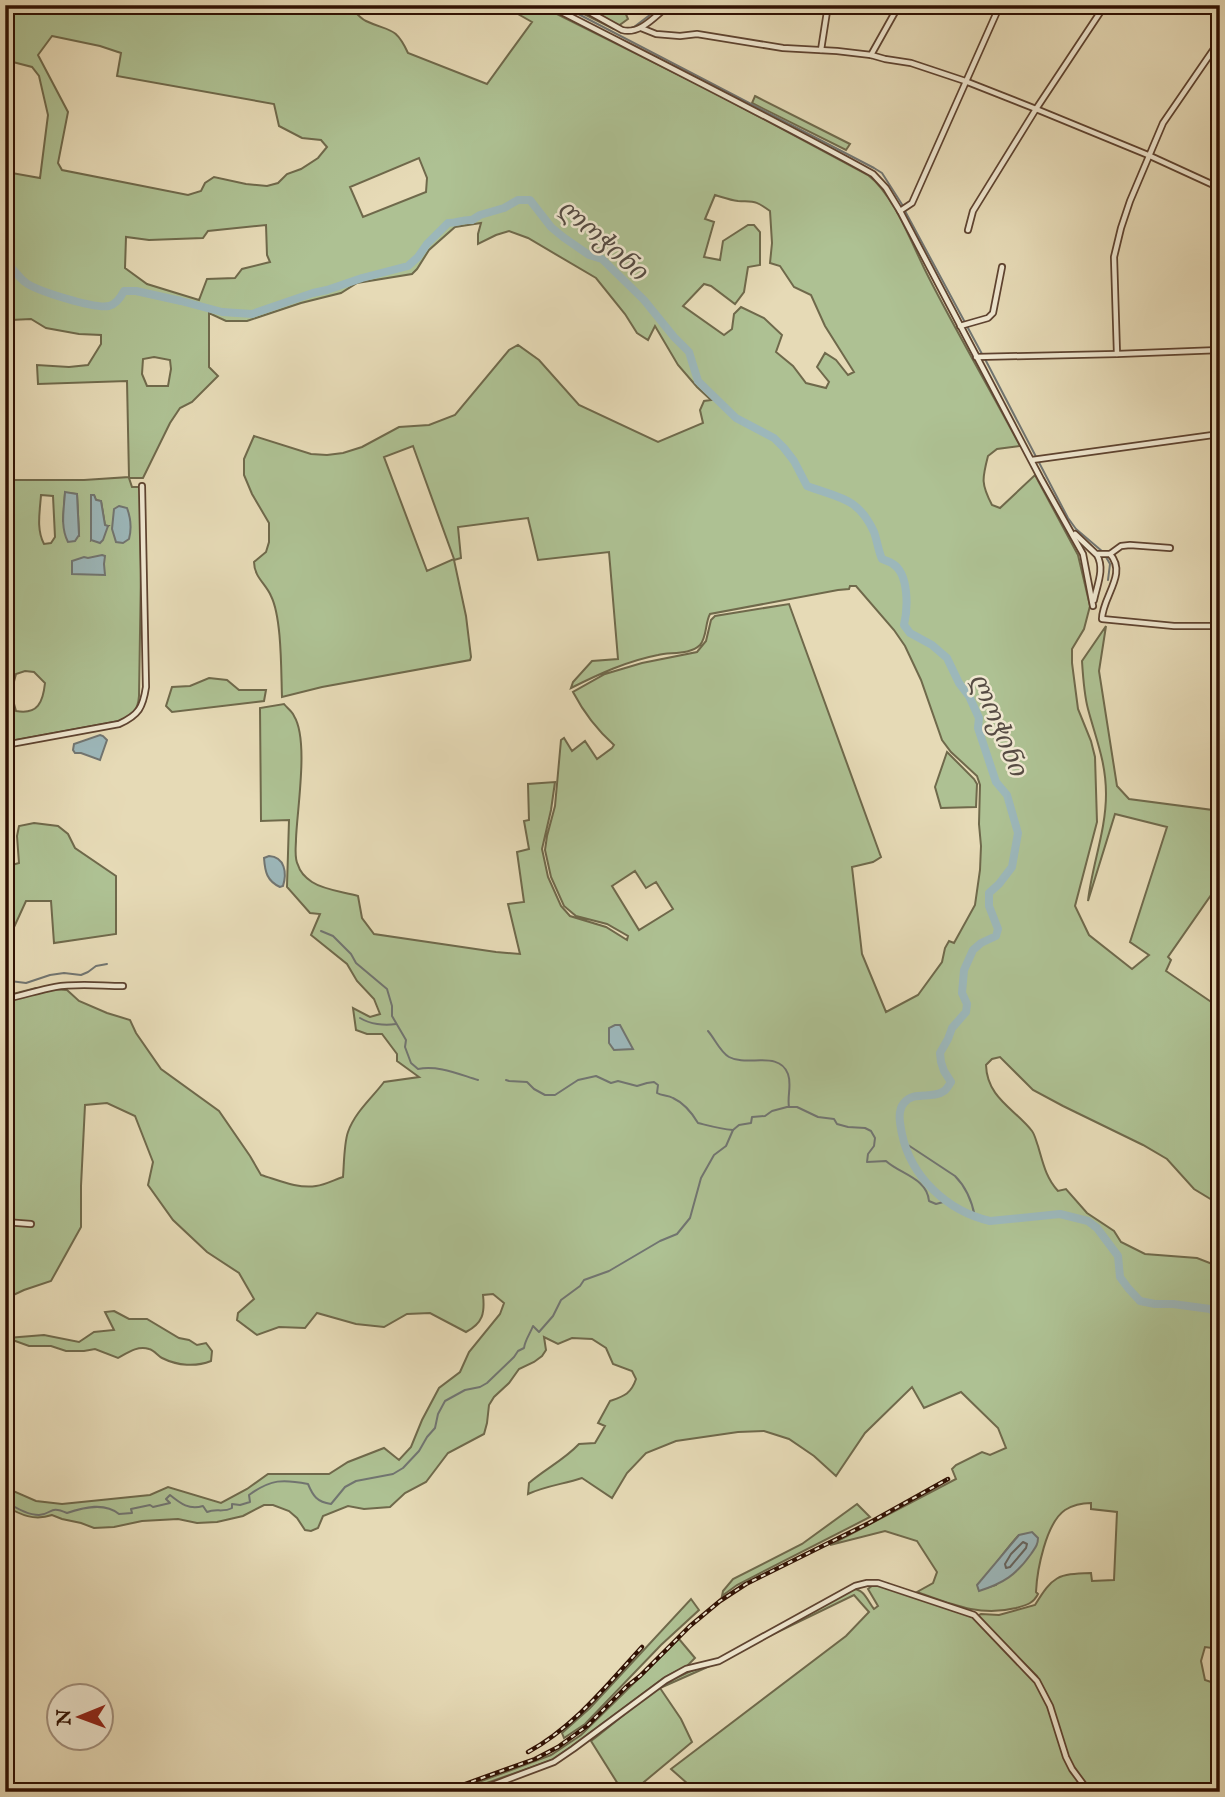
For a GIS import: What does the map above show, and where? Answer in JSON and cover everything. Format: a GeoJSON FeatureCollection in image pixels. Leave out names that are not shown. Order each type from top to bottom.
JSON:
{"type":"FeatureCollection","features":[{"type":"Feature","properties":{"kind":"street"},"geometry":{"type":"LineString","coordinates":[[548,5],[560,7],[873,174],[886,188],[900,211],[1070,528],[1083,554],[1093,606],[1100,559],[1070,528]]}},
{"type":"Feature","properties":{"kind":"street"},"geometry":{"type":"LineString","coordinates":[[578,5],[629,32],[640,28],[669,5]]}},
{"type":"Feature","properties":{"kind":"street"},"geometry":{"type":"LineString","coordinates":[[821,50],[828,5]]}},
{"type":"Feature","properties":{"kind":"street"},"geometry":{"type":"LineString","coordinates":[[871,55],[899,5]]}},
{"type":"Feature","properties":{"kind":"street"},"geometry":{"type":"LineString","coordinates":[[900,211],[912,203],[1000,5]]}},
{"type":"Feature","properties":{"kind":"street"},"geometry":{"type":"LineString","coordinates":[[968,230],[972,211],[1105,5]]}},
{"type":"Feature","properties":{"kind":"street"},"geometry":{"type":"LineString","coordinates":[[640,28],[656,34],[697,34],[783,48],[871,55],[912,62],[1036,109],[1220,188]]}},
{"type":"Feature","properties":{"kind":"street"},"geometry":{"type":"LineString","coordinates":[[1117,355],[1114,257],[1121,228],[1163,123],[1220,40]]}},
{"type":"Feature","properties":{"kind":"street"},"geometry":{"type":"LineString","coordinates":[[960,326],[991,316],[1002,267]]}},
{"type":"Feature","properties":{"kind":"street"},"geometry":{"type":"LineString","coordinates":[[976,357],[1220,350]]}},
{"type":"Feature","properties":{"kind":"street"},"geometry":{"type":"LineString","coordinates":[[1032,460],[1220,434]]}},
{"type":"Feature","properties":{"kind":"street"},"geometry":{"type":"LineString","coordinates":[[5,745],[119,724],[131,719],[138,712],[146,687],[142,486]]}},
{"type":"Feature","properties":{"kind":"street"},"geometry":{"type":"LineString","coordinates":[[1096,554],[1110,554],[1121,546],[1130,545],[1170,548]]}},
{"type":"Feature","properties":{"kind":"street"},"geometry":{"type":"LineString","coordinates":[[1110,554],[1115,560],[1116,574],[1103,608],[1102,619],[1174,626],[1220,626]]}},
{"type":"Feature","properties":{"kind":"street"},"geometry":{"type":"LineString","coordinates":[[5,999],[69,985],[123,986]]}},
{"type":"Feature","properties":{"kind":"street"},"geometry":{"type":"LineString","coordinates":[[5,1222],[31,1224]]}},
{"type":"Feature","properties":{"kind":"street"},"geometry":{"type":"LineString","coordinates":[[474,1792],[554,1762],[686,1669],[719,1661],[855,1586],[877,1583],[974,1615],[1037,1681],[1050,1706],[1066,1757],[1089,1792]]}},
{"type":"Feature","properties":{"kind":"green space"},"geometry":{"type":"Polygon","coordinates":[[[5,5],[349,5],[363,20],[395,33],[408,53],[487,84],[532,22],[502,5],[539,5],[713,92],[868,175],[887,195],[1020,446],[997,449],[988,456],[984,481],[992,505],[1000,508],[1035,475],[1078,555],[1090,606],[1084,629],[1072,649],[1072,663],[1078,709],[1095,757],[1097,822],[1075,906],[1089,935],[1132,969],[1149,955],[1130,942],[1167,827],[1115,814],[1088,901],[1104,821],[1106,782],[1088,709],[1082,661],[1106,626],[1099,671],[1117,786],[1129,799],[1220,811],[1220,891],[1216,888],[1168,957],[1171,960],[1166,971],[1220,1008],[1220,1210],[1212,1200],[1194,1189],[1167,1159],[1033,1090],[1000,1057],[992,1059],[986,1065],[991,1086],[997,1095],[1033,1133],[1048,1176],[1058,1191],[1066,1189],[1087,1213],[1114,1231],[1121,1242],[1145,1254],[1197,1258],[1220,1267],[1220,1649],[1205,1647],[1201,1661],[1205,1680],[1220,1685],[1220,1792],[1092,1792],[1070,1762],[1051,1703],[1037,1676],[977,1616],[999,1615],[1035,1605],[1052,1582],[1070,1574],[1091,1573],[1092,1581],[1114,1580],[1117,1512],[1091,1509],[1091,1503],[1071,1507],[1058,1516],[1044,1548],[1038,1572],[1038,1594],[1026,1605],[1003,1610],[965,1608],[917,1592],[933,1583],[937,1572],[917,1541],[885,1531],[830,1545],[956,1479],[952,1469],[956,1465],[982,1452],[990,1455],[1006,1448],[998,1428],[961,1392],[924,1408],[912,1387],[865,1433],[836,1476],[814,1456],[789,1439],[764,1431],[738,1432],[676,1441],[646,1453],[627,1473],[612,1498],[582,1478],[528,1494],[529,1483],[579,1444],[595,1443],[605,1426],[598,1423],[610,1401],[626,1394],[636,1379],[632,1371],[613,1364],[606,1348],[592,1339],[572,1338],[558,1344],[544,1337],[546,1350],[542,1356],[519,1369],[489,1405],[484,1434],[448,1453],[426,1482],[405,1493],[390,1507],[364,1509],[348,1506],[323,1516],[318,1528],[311,1531],[305,1530],[289,1511],[273,1505],[264,1505],[243,1516],[217,1522],[197,1523],[178,1519],[94,1528],[52,1515],[28,1516],[5,1506],[5,1482],[13,1491],[36,1501],[62,1504],[150,1495],[168,1487],[221,1503],[268,1474],[329,1474],[348,1462],[384,1448],[399,1460],[411,1447],[439,1388],[460,1372],[469,1352],[500,1314],[504,1303],[493,1294],[483,1295],[482,1317],[466,1332],[430,1313],[407,1314],[384,1327],[356,1324],[317,1313],[305,1328],[279,1327],[257,1335],[237,1320],[238,1313],[254,1299],[239,1273],[207,1252],[173,1220],[148,1185],[153,1162],[135,1116],[107,1103],[85,1105],[81,1227],[51,1281],[5,1299],[5,996],[36,988],[67,990],[79,1001],[130,1020],[161,1069],[219,1111],[261,1175],[295,1185],[309,1187],[343,1177],[347,1137],[359,1112],[384,1082],[419,1077],[397,1061],[397,1054],[382,1034],[367,1034],[356,1030],[353,1008],[370,1017],[380,1014],[374,999],[357,981],[347,964],[311,935],[320,914],[310,913],[287,887],[289,820],[261,821],[260,708],[284,704],[293,714],[298,727],[301,741],[301,775],[295,852],[299,868],[305,877],[317,885],[358,896],[362,918],[374,934],[520,954],[508,904],[524,902],[517,852],[529,849],[524,821],[529,820],[528,784],[555,782],[542,849],[548,877],[561,906],[570,916],[606,927],[627,940],[628,936],[607,924],[576,916],[564,906],[551,877],[545,850],[555,806],[561,740],[564,738],[572,751],[585,741],[597,759],[614,745],[591,720],[573,692],[605,674],[697,652],[706,641],[711,620],[715,616],[789,604],[881,857],[873,862],[852,867],[862,954],[886,1012],[918,995],[942,962],[949,941],[954,943],[975,905],[981,846],[980,785],[977,776],[942,740],[921,680],[905,646],[856,586],[710,614],[704,638],[696,648],[635,661],[571,688],[573,682],[592,661],[618,659],[609,552],[538,560],[528,518],[458,527],[461,558],[454,560],[466,616],[470,660],[282,697],[275,606],[258,576],[254,562],[266,552],[269,523],[244,475],[244,459],[254,436],[311,454],[327,455],[362,447],[399,427],[429,425],[455,415],[509,350],[518,345],[539,360],[579,405],[658,442],[703,423],[700,410],[704,401],[711,400],[678,365],[655,326],[648,340],[637,333],[596,278],[528,238],[509,231],[478,244],[481,223],[455,227],[429,250],[412,274],[357,283],[341,293],[247,321],[226,321],[209,313],[209,367],[218,376],[192,402],[180,408],[143,478],[129,478],[132,487],[140,489],[139,696],[136,709],[119,721],[5,742],[5,480],[129,477],[127,381],[38,384],[37,365],[88,365],[101,344],[101,335],[46,328],[31,319],[11,320],[5,316],[5,154],[6,172],[40,178],[48,115],[39,76],[32,67],[5,60],[5,5]],[[52,36],[38,55],[68,112],[58,163],[62,170],[188,195],[201,191],[205,183],[214,177],[267,186],[278,183],[287,174],[318,158],[327,147],[321,140],[302,138],[279,126],[274,104],[117,76],[121,53],[52,36]],[[419,158],[350,187],[363,217],[426,192],[427,178],[419,158]],[[715,195],[705,219],[714,222],[704,257],[720,260],[723,241],[748,225],[754,225],[760,232],[760,265],[748,267],[744,292],[735,304],[711,286],[704,284],[683,306],[724,335],[732,329],[734,314],[741,307],[764,318],[782,335],[776,352],[793,366],[806,383],[826,388],[829,382],[817,367],[825,353],[836,360],[848,375],[854,372],[825,326],[811,295],[794,287],[780,266],[770,263],[770,211],[755,202],[735,201],[715,195]],[[266,225],[208,231],[203,238],[149,240],[126,237],[125,268],[147,284],[199,300],[207,279],[235,278],[242,269],[270,262],[267,255],[266,225]],[[154,357],[143,359],[142,374],[147,386],[168,386],[170,360],[154,357]],[[413,446],[384,457],[427,571],[454,559],[413,446]],[[65,493],[63,521],[79,535],[77,494],[65,493]],[[41,495],[39,514],[44,544],[51,543],[55,537],[53,496],[41,495]],[[94,495],[91,540],[108,526],[105,526],[101,501],[96,500],[94,495]],[[34,672],[16,674],[11,693],[16,711],[30,711],[41,701],[45,683],[34,672]],[[635,871],[612,886],[639,930],[673,909],[656,882],[646,888],[635,871]],[[1019,1535],[978,1585],[979,1590],[996,1585],[1019,1535]]]}},
{"type":"Feature","properties":{"kind":"green space"},"geometry":{"type":"Polygon","coordinates":[[[566,5],[622,5],[628,19],[614,29],[566,5]]]}},
{"type":"Feature","properties":{"kind":"green space"},"geometry":{"type":"Polygon","coordinates":[[[755,96],[850,144],[846,150],[752,103],[755,96]]]}},
{"type":"Feature","properties":{"kind":"green space"},"geometry":{"type":"Polygon","coordinates":[[[209,678],[227,680],[239,690],[266,690],[264,701],[172,712],[166,706],[172,687],[190,686],[209,678]]]}},
{"type":"Feature","properties":{"kind":"green space"},"geometry":{"type":"Polygon","coordinates":[[[947,752],[977,784],[976,807],[941,808],[935,787],[947,752]]]}},
{"type":"Feature","properties":{"kind":"green space"},"geometry":{"type":"Polygon","coordinates":[[[34,823],[58,826],[68,834],[75,848],[116,876],[116,934],[54,943],[51,901],[26,901],[10,936],[5,938],[5,867],[19,863],[19,826],[34,823]]]}},
{"type":"Feature","properties":{"kind":"green space"},"geometry":{"type":"Polygon","coordinates":[[[114,1311],[129,1319],[147,1319],[197,1345],[206,1343],[212,1351],[211,1361],[181,1364],[168,1361],[145,1348],[133,1350],[118,1358],[95,1349],[66,1351],[51,1346],[29,1346],[7,1338],[44,1335],[79,1342],[94,1332],[114,1330],[105,1312],[114,1311]]]}},
{"type":"Feature","properties":{"kind":"green space"},"geometry":{"type":"Polygon","coordinates":[[[857,1504],[870,1517],[737,1585],[722,1596],[733,1579],[802,1544],[857,1504]]]}},
{"type":"Feature","properties":{"kind":"green space"},"geometry":{"type":"Polygon","coordinates":[[[873,1585],[970,1614],[976,1619],[1036,1681],[1071,1771],[1086,1792],[697,1792],[671,1769],[846,1636],[869,1612],[854,1595],[745,1648],[852,1589],[863,1593],[874,1609],[878,1606],[868,1589],[873,1585]]]}},
{"type":"Feature","properties":{"kind":"green space"},"geometry":{"type":"Polygon","coordinates":[[[691,1599],[699,1610],[661,1645],[585,1724],[564,1738],[562,1733],[590,1708],[691,1599]]]}},
{"type":"Feature","properties":{"kind":"green space"},"geometry":{"type":"Polygon","coordinates":[[[679,1639],[695,1658],[687,1666],[665,1677],[552,1760],[461,1792],[452,1792],[551,1755],[581,1735],[679,1639]]]}},
{"type":"Feature","properties":{"kind":"green space"},"geometry":{"type":"Polygon","coordinates":[[[712,1665],[660,1688],[681,1719],[692,1742],[632,1792],[623,1792],[591,1741],[663,1685],[695,1669],[712,1665]]]}},
{"type":"Feature","properties":{"kind":"water"},"geometry":{"type":"Polygon","coordinates":[[[65,492],[77,494],[79,535],[75,541],[68,542],[63,524],[65,492]]]}},
{"type":"Feature","properties":{"kind":"water"},"geometry":{"type":"Polygon","coordinates":[[[91,495],[101,501],[105,525],[108,526],[100,543],[91,540],[91,495]]]}},
{"type":"Feature","properties":{"kind":"water"},"geometry":{"type":"Polygon","coordinates":[[[119,506],[127,508],[131,524],[129,539],[123,543],[116,542],[112,529],[114,509],[119,506]]]}},
{"type":"Feature","properties":{"kind":"water"},"geometry":{"type":"Polygon","coordinates":[[[105,556],[105,575],[72,574],[72,561],[105,556]]]}},
{"type":"Feature","properties":{"kind":"water"},"geometry":{"type":"Polygon","coordinates":[[[100,735],[107,740],[100,760],[75,753],[73,750],[74,744],[100,735]]]}},
{"type":"Feature","properties":{"kind":"water"},"geometry":{"type":"Polygon","coordinates":[[[269,856],[279,859],[284,866],[283,886],[276,885],[268,876],[264,858],[269,856]]]}},
{"type":"Feature","properties":{"kind":"water"},"geometry":{"type":"Polygon","coordinates":[[[620,1025],[633,1049],[614,1050],[609,1043],[609,1028],[620,1025]]]}},
{"type":"Feature","properties":{"kind":"water"},"geometry":{"type":"Polygon","coordinates":[[[1032,1532],[1038,1538],[1037,1545],[1020,1568],[996,1585],[979,1591],[977,1585],[1019,1535],[1032,1532]]]}},
{"type":"Feature","properties":{"kind":"waterway"},"geometry":{"type":"LineString","coordinates":[[561,5],[874,168],[882,173],[903,206]]}},
{"type":"Feature","properties":{"kind":"waterway"},"geometry":{"type":"LineString","coordinates":[[627,29],[634,27],[663,5]]}},
{"type":"Feature","properties":{"kind":"waterway","name":"ლოჭინი"},"geometry":{"type":"LineString","coordinates":[[5,263],[31,286],[92,305],[109,306],[114,304],[124,291],[136,291],[222,312],[252,314],[313,293],[408,266],[448,223],[472,220],[518,200],[530,200],[551,227],[563,237],[589,255],[602,259],[644,300],[689,352],[698,381],[736,418],[774,438],[794,461],[807,486],[846,500],[868,520],[882,559],[898,569],[905,583],[904,625],[910,633],[932,645],[947,658],[979,718],[978,728],[996,782],[1007,795],[1018,833],[1012,867],[989,893],[989,906],[998,929],[996,936],[973,950],[964,970],[962,993],[967,1004],[966,1012],[952,1028],[940,1053],[944,1071],[951,1082],[939,1094],[908,1099],[900,1110],[902,1134],[913,1164],[933,1190],[959,1209],[974,1216],[990,1221],[1060,1214],[1088,1221],[1097,1228],[1118,1256],[1120,1277],[1140,1301],[1210,1309],[1220,1316]]}},
{"type":"Feature","properties":{"kind":"waterway"},"geometry":{"type":"LineString","coordinates":[[905,211],[982,354]]}},
{"type":"Feature","properties":{"kind":"waterway"},"geometry":{"type":"LineString","coordinates":[[985,359],[1068,518],[1076,529],[1103,552]]}},
{"type":"Feature","properties":{"kind":"waterway"},"geometry":{"type":"LineString","coordinates":[[1106,557],[1110,564],[1108,580]]}},
{"type":"Feature","properties":{"kind":"waterway"},"geometry":{"type":"LineString","coordinates":[[321,931],[333,936],[356,963],[387,989],[392,1016],[406,1040],[405,1047],[411,1063],[418,1069],[440,1069],[478,1080]]}},
{"type":"Feature","properties":{"kind":"waterway"},"geometry":{"type":"LineString","coordinates":[[5,954],[9,955],[10,981],[26,983],[50,975],[81,975],[96,966],[107,964]]}},
{"type":"Feature","properties":{"kind":"waterway"},"geometry":{"type":"LineString","coordinates":[[360,1018],[377,1024],[396,1024]]}},
{"type":"Feature","properties":{"kind":"waterway"},"geometry":{"type":"LineString","coordinates":[[708,1031],[729,1057],[736,1060],[770,1061],[784,1067],[789,1078],[789,1107]]}},
{"type":"Feature","properties":{"kind":"waterway"},"geometry":{"type":"LineString","coordinates":[[506,1080],[527,1082],[545,1095],[555,1095],[578,1080],[596,1076],[611,1083],[618,1081],[637,1086],[654,1082],[658,1085],[657,1093],[681,1103],[698,1123],[733,1130]]}},
{"type":"Feature","properties":{"kind":"waterway"},"geometry":{"type":"LineString","coordinates":[[5,1501],[35,1515],[54,1510],[67,1513],[94,1507],[107,1508],[119,1514],[132,1513],[131,1509],[170,1503],[166,1499],[170,1495],[185,1505],[203,1506],[207,1512],[229,1509],[232,1504],[250,1502],[249,1495],[257,1490],[271,1483],[291,1481],[308,1484],[316,1498],[331,1504],[345,1487],[356,1481],[393,1474],[403,1468],[419,1451],[435,1428],[445,1401],[465,1390],[487,1383],[524,1348],[533,1326],[539,1332],[553,1316],[561,1300],[584,1280],[609,1271],[677,1234],[690,1218],[701,1178],[714,1155],[726,1146],[733,1130],[739,1125],[751,1123],[752,1117],[765,1116],[787,1107],[797,1107],[818,1117],[834,1119],[837,1124],[865,1128],[871,1131],[875,1138],[867,1162],[886,1161],[918,1182],[927,1193],[929,1201],[936,1204],[947,1201]]}},
{"type":"Feature","properties":{"kind":"waterway"},"geometry":{"type":"LineString","coordinates":[[905,1143],[955,1176],[968,1195],[975,1217]]}},
{"type":"Feature","properties":{"kind":"railway"},"geometry":{"type":"LineString","coordinates":[[443,1792],[535,1759],[558,1747],[587,1726],[690,1626],[720,1601],[746,1584],[869,1523],[948,1479]]}},
{"type":"Feature","properties":{"kind":"railway"},"geometry":{"type":"LineString","coordinates":[[528,1752],[575,1718],[642,1647]]}}]}
